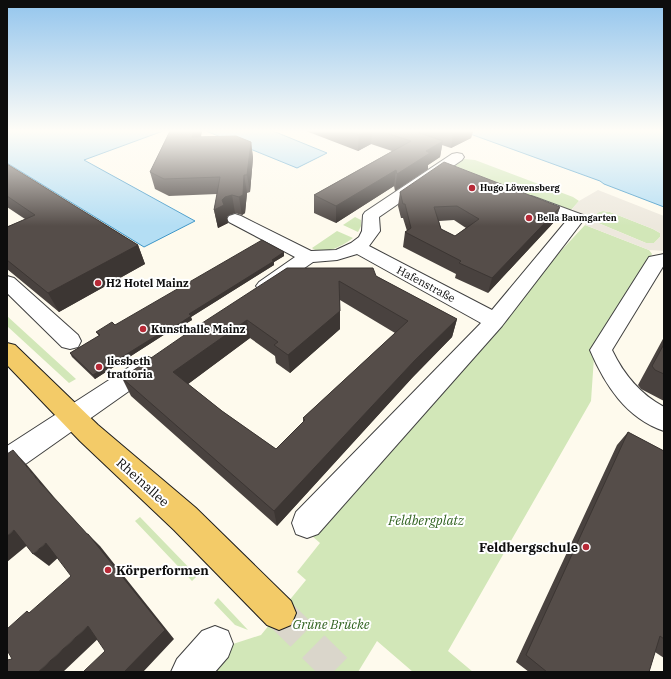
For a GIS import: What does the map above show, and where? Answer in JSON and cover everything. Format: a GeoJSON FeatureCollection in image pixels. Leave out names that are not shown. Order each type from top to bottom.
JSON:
{"type":"FeatureCollection","features":[{"type":"Feature","properties":{"kind":"main road","name":"Rheinallee"},"geometry":{"type":"LineString","coordinates":[[7,351],[73,416],[185,519],[279,613]]}},
{"type":"Feature","properties":{"kind":"street"},"geometry":{"type":"LineString","coordinates":[[249,297],[308,257],[337,255],[348,252],[357,247],[366,240],[371,230],[371,214],[449,163]]}},
{"type":"Feature","properties":{"kind":"street"},"geometry":{"type":"LineString","coordinates":[[307,523],[494,321],[577,218],[520,196]]}},
{"type":"Feature","properties":{"kind":"street"},"geometry":{"type":"LineString","coordinates":[[235,219],[308,257]]}},
{"type":"Feature","properties":{"kind":"street","name":"Hafenstraße"},"geometry":{"type":"LineString","coordinates":[[357,247],[494,321]]}},
{"type":"Feature","properties":{"kind":"street"},"geometry":{"type":"LineString","coordinates":[[664,259],[656,261],[601,350],[607,365],[626,394],[644,408],[664,420]]}},
{"type":"Feature","properties":{"kind":"street"},"geometry":{"type":"LineString","coordinates":[[10,285],[70,341]]}},
{"type":"Feature","properties":{"kind":"street"},"geometry":{"type":"LineString","coordinates":[[7,461],[164,355]]}},
{"type":"Feature","properties":{"kind":"street"},"geometry":{"type":"LineString","coordinates":[[190,672],[215,644]]}},
{"type":"Feature","properties":{"kind":"green space"},"geometry":{"type":"Polygon","coordinates":[[[458,163],[482,163],[573,197],[579,201],[572,209],[568,210],[455,166],[458,163]]]}},
{"type":"Feature","properties":{"kind":"green space"},"geometry":{"type":"Polygon","coordinates":[[[599,212],[610,212],[653,229],[660,233],[660,237],[654,243],[646,243],[591,220],[591,218],[599,212]]]}},
{"type":"Feature","properties":{"kind":"green space"},"geometry":{"type":"Polygon","coordinates":[[[355,217],[361,220],[361,226],[358,232],[343,225],[355,217]]]}},
{"type":"Feature","properties":{"kind":"green space","name":"Feldbergplatz"},"geometry":{"type":"Polygon","coordinates":[[[585,225],[649,250],[652,254],[594,357],[591,401],[448,651],[473,672],[413,672],[377,641],[358,672],[209,672],[233,644],[261,635],[306,580],[297,572],[320,543],[303,528],[585,225]]]}},
{"type":"Feature","properties":{"kind":"green space"},"geometry":{"type":"Polygon","coordinates":[[[337,231],[353,238],[339,247],[327,251],[312,248],[337,231]]]}},
{"type":"Feature","properties":{"kind":"green space"},"geometry":{"type":"Polygon","coordinates":[[[7,316],[76,379],[69,383],[7,326],[7,316]]]}},
{"type":"Feature","properties":{"kind":"green space"},"geometry":{"type":"Polygon","coordinates":[[[140,517],[197,576],[192,581],[135,521],[140,517]]]}},
{"type":"Feature","properties":{"kind":"green space"},"geometry":{"type":"Polygon","coordinates":[[[218,598],[248,630],[235,625],[214,603],[218,598]]]}},
{"type":"Feature","properties":{"kind":"shaded area"},"geometry":{"type":"Polygon","coordinates":[[[598,190],[664,216],[664,251],[649,250],[585,225],[586,221],[583,217],[572,209],[579,201],[598,190]],[[599,212],[591,218],[591,220],[646,243],[654,243],[660,237],[660,233],[653,229],[610,212],[599,212]]]}},
{"type":"Feature","properties":{"kind":"water"},"geometry":{"type":"Polygon","coordinates":[[[7,163],[89,163],[195,221],[144,247],[7,163]]]}},
{"type":"Feature","properties":{"kind":"water"},"geometry":{"type":"Polygon","coordinates":[[[284,163],[308,163],[297,168],[284,163]]]}},
{"type":"Feature","properties":{"kind":"water"},"geometry":{"type":"Polygon","coordinates":[[[549,163],[664,163],[664,207],[604,184],[600,181],[549,163]]]}},
{"type":"Feature","properties":{"kind":"building"},"geometry":{"type":"Polygon","coordinates":[[[155,163],[248,163],[247,175],[244,175],[243,195],[239,197],[232,195],[225,197],[222,200],[224,205],[214,210],[220,177],[164,179],[150,172],[155,163]]]}},
{"type":"Feature","properties":{"kind":"building"},"geometry":{"type":"Polygon","coordinates":[[[372,163],[415,163],[397,174],[396,170],[336,206],[314,195],[372,163]]]}},
{"type":"Feature","properties":{"kind":"building"},"geometry":{"type":"Polygon","coordinates":[[[443,163],[446,163],[560,207],[492,278],[459,263],[461,261],[405,232],[411,228],[405,204],[403,204],[400,192],[443,163]],[[457,206],[434,207],[441,229],[455,236],[479,219],[457,206]]]}},
{"type":"Feature","properties":{"kind":"building"},"geometry":{"type":"Polygon","coordinates":[[[7,164],[138,245],[48,293],[7,260],[7,227],[35,215],[7,196],[7,164]]]}},
{"type":"Feature","properties":{"kind":"building"},"geometry":{"type":"Polygon","coordinates":[[[262,240],[284,252],[272,260],[274,261],[189,314],[191,316],[174,327],[172,326],[93,375],[70,353],[100,335],[96,332],[112,322],[115,325],[262,240]]]}},
{"type":"Feature","properties":{"kind":"building"},"geometry":{"type":"Polygon","coordinates":[[[287,268],[373,268],[376,276],[457,319],[415,360],[274,511],[122,378],[196,327],[287,268]],[[339,281],[340,311],[288,355],[274,345],[278,342],[247,320],[173,372],[222,411],[276,449],[305,420],[303,418],[408,321],[339,281]]]}},
{"type":"Feature","properties":{"kind":"building"},"geometry":{"type":"Polygon","coordinates":[[[664,344],[664,374],[655,370],[652,366],[664,344]]]}},
{"type":"Feature","properties":{"kind":"building"},"geometry":{"type":"Polygon","coordinates":[[[628,432],[664,451],[664,639],[660,636],[649,672],[547,672],[526,655],[628,432]]]}},
{"type":"Feature","properties":{"kind":"building"},"geometry":{"type":"Polygon","coordinates":[[[13,450],[40,483],[88,534],[165,630],[124,672],[83,672],[105,651],[88,626],[38,672],[7,672],[7,660],[12,659],[7,650],[7,629],[27,611],[29,613],[71,576],[46,543],[33,554],[14,530],[7,536],[7,454],[13,450]]]}},
{"type":"Feature","properties":{"kind":"tunnel"},"geometry":{"type":"LineString","coordinates":[[279,613],[339,672]]}},
{"type":"Feature","properties":{"kind":"place","name":"Hugo Löwensberg"},"geometry":{"type":"Point","coordinates":[472,188]}},
{"type":"Feature","properties":{"kind":"place","name":"Bella Baumgarten"},"geometry":{"type":"Point","coordinates":[529,218]}},
{"type":"Feature","properties":{"kind":"place","name":"H2 Hotel Mainz"},"geometry":{"type":"Point","coordinates":[98,283]}},
{"type":"Feature","properties":{"kind":"place","name":"Kunsthalle Mainz"},"geometry":{"type":"Point","coordinates":[143,329]}},
{"type":"Feature","properties":{"kind":"place","name":"liesbeth trattoria"},"geometry":{"type":"Point","coordinates":[99,367]}},
{"type":"Feature","properties":{"kind":"place","name":"Feldbergschule"},"geometry":{"type":"Point","coordinates":[586,547]}},
{"type":"Feature","properties":{"kind":"place","name":"Körperformen"},"geometry":{"type":"Point","coordinates":[108,570]}},
{"type":"Feature","properties":{"kind":"park label","name":"Grüne Brücke"},"geometry":{"type":"Point","coordinates":[331,624]}}]}
